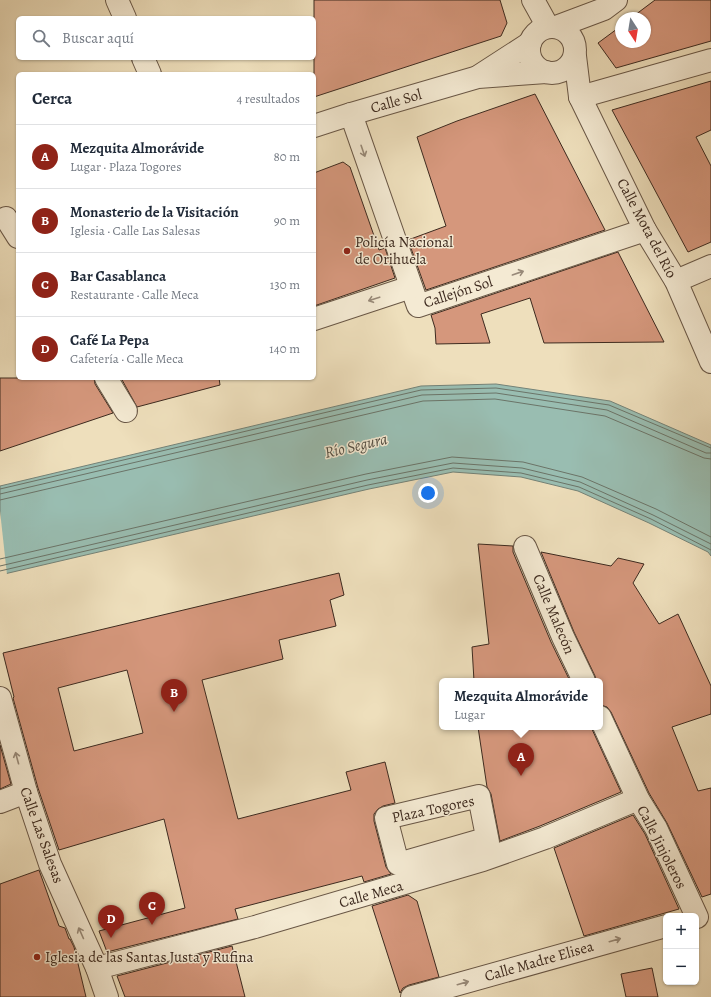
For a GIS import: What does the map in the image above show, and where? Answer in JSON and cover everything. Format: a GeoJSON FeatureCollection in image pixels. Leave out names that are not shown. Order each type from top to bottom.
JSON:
{"type":"FeatureCollection","features":[{"type":"Feature","properties":{"kind":"street"},"geometry":{"type":"LineString","coordinates":[[118,0],[124,16]]}},
{"type":"Feature","properties":{"kind":"street"},"geometry":{"type":"LineString","coordinates":[[533,0],[552,27],[563,29],[570,34],[574,40],[575,52],[572,63],[561,72],[550,73],[540,69],[530,58],[530,42],[534,35],[540,30],[552,27],[610,4]]}},
{"type":"Feature","properties":{"kind":"street"},"geometry":{"type":"LineString","coordinates":[[575,52],[610,4]]}},
{"type":"Feature","properties":{"kind":"street","name":"Calle Sol"},"geometry":{"type":"LineString","coordinates":[[478,77],[530,42]]}},
{"type":"Feature","properties":{"kind":"street","name":"Calle Mota del Río"},"geometry":{"type":"LineString","coordinates":[[575,52],[580,97],[645,230],[676,281],[711,360]]}},
{"type":"Feature","properties":{"kind":"street"},"geometry":{"type":"LineString","coordinates":[[144,60],[149,72]]}},
{"type":"Feature","properties":{"kind":"street"},"geometry":{"type":"LineString","coordinates":[[580,97],[711,60]]}},
{"type":"Feature","properties":{"kind":"street","name":"Calle Mota del Río"},"geometry":{"type":"LineString","coordinates":[[550,73],[580,97]]}},
{"type":"Feature","properties":{"kind":"street","name":"Calle Sol"},"geometry":{"type":"LineString","coordinates":[[316,125],[478,77],[550,73]]}},
{"type":"Feature","properties":{"kind":"street","name":"Callejón Sol"},"geometry":{"type":"LineString","coordinates":[[351,114],[418,306],[645,230]]}},
{"type":"Feature","properties":{"kind":"street"},"geometry":{"type":"LineString","coordinates":[[8,217],[16,232]]}},
{"type":"Feature","properties":{"kind":"street"},"geometry":{"type":"LineString","coordinates":[[676,281],[711,266]]}},
{"type":"Feature","properties":{"kind":"street"},"geometry":{"type":"LineString","coordinates":[[316,318],[411,287]]}},
{"type":"Feature","properties":{"kind":"street"},"geometry":{"type":"LineString","coordinates":[[107,380],[126,411]]}},
{"type":"Feature","properties":{"kind":"street","name":"Calle Malecón"},"geometry":{"type":"LineString","coordinates":[[525,547],[563,637],[583,678]]}},
{"type":"Feature","properties":{"kind":"street","name":"Calle Las Salesas"},"geometry":{"type":"LineString","coordinates":[[0,698],[26,792],[50,864],[96,968],[107,997]]}},
{"type":"Feature","properties":{"kind":"street"},"geometry":{"type":"LineString","coordinates":[[603,723],[638,799]]}},
{"type":"Feature","properties":{"kind":"street"},"geometry":{"type":"LineString","coordinates":[[0,802],[26,792]]}},
{"type":"Feature","properties":{"kind":"street","name":"Plaza Togores"},"geometry":{"type":"LineString","coordinates":[[479,796],[488,842],[478,841],[398,864],[386,818],[479,796]]}},
{"type":"Feature","properties":{"kind":"street","name":"Calle Jinjoleros"},"geometry":{"type":"LineString","coordinates":[[638,799],[656,828],[694,913]]}},
{"type":"Feature","properties":{"kind":"street","name":"Calle Meca"},"geometry":{"type":"LineString","coordinates":[[96,968],[255,927],[476,862],[545,838],[638,799]]}},
{"type":"Feature","properties":{"kind":"street"},"geometry":{"type":"LineString","coordinates":[[699,916],[711,911]]}},
{"type":"Feature","properties":{"kind":"street","name":"Calle Madre Elisea"},"geometry":{"type":"LineString","coordinates":[[412,997],[663,927]]}},
{"type":"Feature","properties":{"kind":"water","name":"Río Segura"},"geometry":{"type":"Polygon","coordinates":[[[496,384],[610,401],[711,445],[711,556],[708,552],[649,523],[578,491],[521,477],[453,472],[369,489],[0,575],[0,486],[421,386],[496,384]]]}},
{"type":"Feature","properties":{"kind":"pier"},"geometry":{"type":"Polygon","coordinates":[[[0,511],[7,575],[0,577],[0,511]]]}},
{"type":"Feature","properties":{"kind":"building"},"geometry":{"type":"Polygon","coordinates":[[[314,0],[500,0],[507,23],[501,36],[316,96],[316,72],[314,72],[314,60],[316,60],[316,16],[314,16],[314,0]]]}},
{"type":"Feature","properties":{"kind":"building"},"geometry":{"type":"Polygon","coordinates":[[[655,0],[711,0],[711,41],[616,68],[598,43],[615,30],[615,48],[651,48],[651,12],[639,12],[655,0]]]}},
{"type":"Feature","properties":{"kind":"building"},"geometry":{"type":"Polygon","coordinates":[[[711,81],[711,130],[696,137],[711,166],[711,242],[688,252],[612,110],[711,81]]]}},
{"type":"Feature","properties":{"kind":"building"},"geometry":{"type":"Polygon","coordinates":[[[535,94],[605,230],[426,290],[408,240],[446,226],[417,137],[457,121],[535,94]]]}},
{"type":"Feature","properties":{"kind":"building","name":"Policía Nacional de Orihuela"},"geometry":{"type":"Polygon","coordinates":[[[343,162],[350,167],[379,250],[385,248],[395,278],[316,305],[316,172],[343,162]]]}},
{"type":"Feature","properties":{"kind":"building"},"geometry":{"type":"Polygon","coordinates":[[[618,252],[664,342],[544,343],[530,298],[481,314],[490,343],[436,344],[435,328],[431,315],[618,252]]]}},
{"type":"Feature","properties":{"kind":"building"},"geometry":{"type":"Polygon","coordinates":[[[0,378],[16,378],[16,380],[94,380],[95,384],[113,413],[0,451],[0,378]]]}},
{"type":"Feature","properties":{"kind":"building"},"geometry":{"type":"Polygon","coordinates":[[[122,380],[219,380],[220,385],[137,407],[122,380]]]}},
{"type":"Feature","properties":{"kind":"building"},"geometry":{"type":"Polygon","coordinates":[[[478,544],[513,546],[513,552],[551,642],[569,678],[474,678],[472,647],[489,644],[478,544]]]}},
{"type":"Feature","properties":{"kind":"building"},"geometry":{"type":"Polygon","coordinates":[[[541,552],[611,566],[618,558],[644,564],[633,583],[659,624],[678,614],[711,686],[711,714],[672,727],[698,791],[711,788],[711,894],[702,897],[667,823],[649,793],[611,712],[607,707],[603,706],[603,678],[595,678],[574,632],[541,552]]]}},
{"type":"Feature","properties":{"kind":"building"},"geometry":{"type":"Polygon","coordinates":[[[339,573],[344,595],[330,600],[336,626],[279,640],[283,659],[202,680],[238,819],[351,790],[346,772],[385,762],[395,803],[378,809],[374,814],[374,821],[386,867],[391,874],[364,882],[362,876],[235,909],[238,919],[107,952],[99,931],[185,908],[164,819],[59,850],[38,788],[13,698],[3,653],[339,573]],[[127,670],[58,688],[74,751],[143,733],[127,670]]]}},
{"type":"Feature","properties":{"kind":"building"},"geometry":{"type":"Polygon","coordinates":[[[478,730],[592,730],[621,792],[500,841],[491,794],[487,787],[478,730]]]}},
{"type":"Feature","properties":{"kind":"building"},"geometry":{"type":"Polygon","coordinates":[[[0,745],[11,784],[0,789],[0,745]]]}},
{"type":"Feature","properties":{"kind":"building"},"geometry":{"type":"Polygon","coordinates":[[[633,815],[645,834],[679,909],[584,936],[554,848],[633,815]]]}},
{"type":"Feature","properties":{"kind":"building","name":"Iglesia de las Santas Justa y Rufina"},"geometry":{"type":"Polygon","coordinates":[[[39,870],[59,926],[65,928],[74,947],[86,997],[0,997],[0,884],[39,870]]]}},
{"type":"Feature","properties":{"kind":"building"},"geometry":{"type":"Polygon","coordinates":[[[408,895],[417,901],[439,977],[409,985],[403,988],[400,993],[372,906],[408,895]]]}},
{"type":"Feature","properties":{"kind":"building"},"geometry":{"type":"Polygon","coordinates":[[[232,946],[245,997],[125,997],[117,976],[232,946]]]}},
{"type":"Feature","properties":{"kind":"building"},"geometry":{"type":"Polygon","coordinates":[[[652,968],[658,997],[626,997],[621,974],[652,968]]]}},
{"type":"Feature","properties":{"kind":"place","name":"Policía Nacional de Orihuela"},"geometry":{"type":"Point","coordinates":[347,251]}},
{"type":"Feature","properties":{"kind":"place","name":"Monasterio de la Visitación"},"geometry":{"type":"Point","coordinates":[174,712]}},
{"type":"Feature","properties":{"kind":"place","name":"Mezquita Almorávide"},"geometry":{"type":"Point","coordinates":[521,776]}},
{"type":"Feature","properties":{"kind":"place","name":"Bar Casablanca"},"geometry":{"type":"Point","coordinates":[152,925]}},
{"type":"Feature","properties":{"kind":"place","name":"Café La Pepa"},"geometry":{"type":"Point","coordinates":[111,938]}},
{"type":"Feature","properties":{"kind":"place","name":"Iglesia de las Santas Justa y Rufina"},"geometry":{"type":"Point","coordinates":[37,957]}}]}
